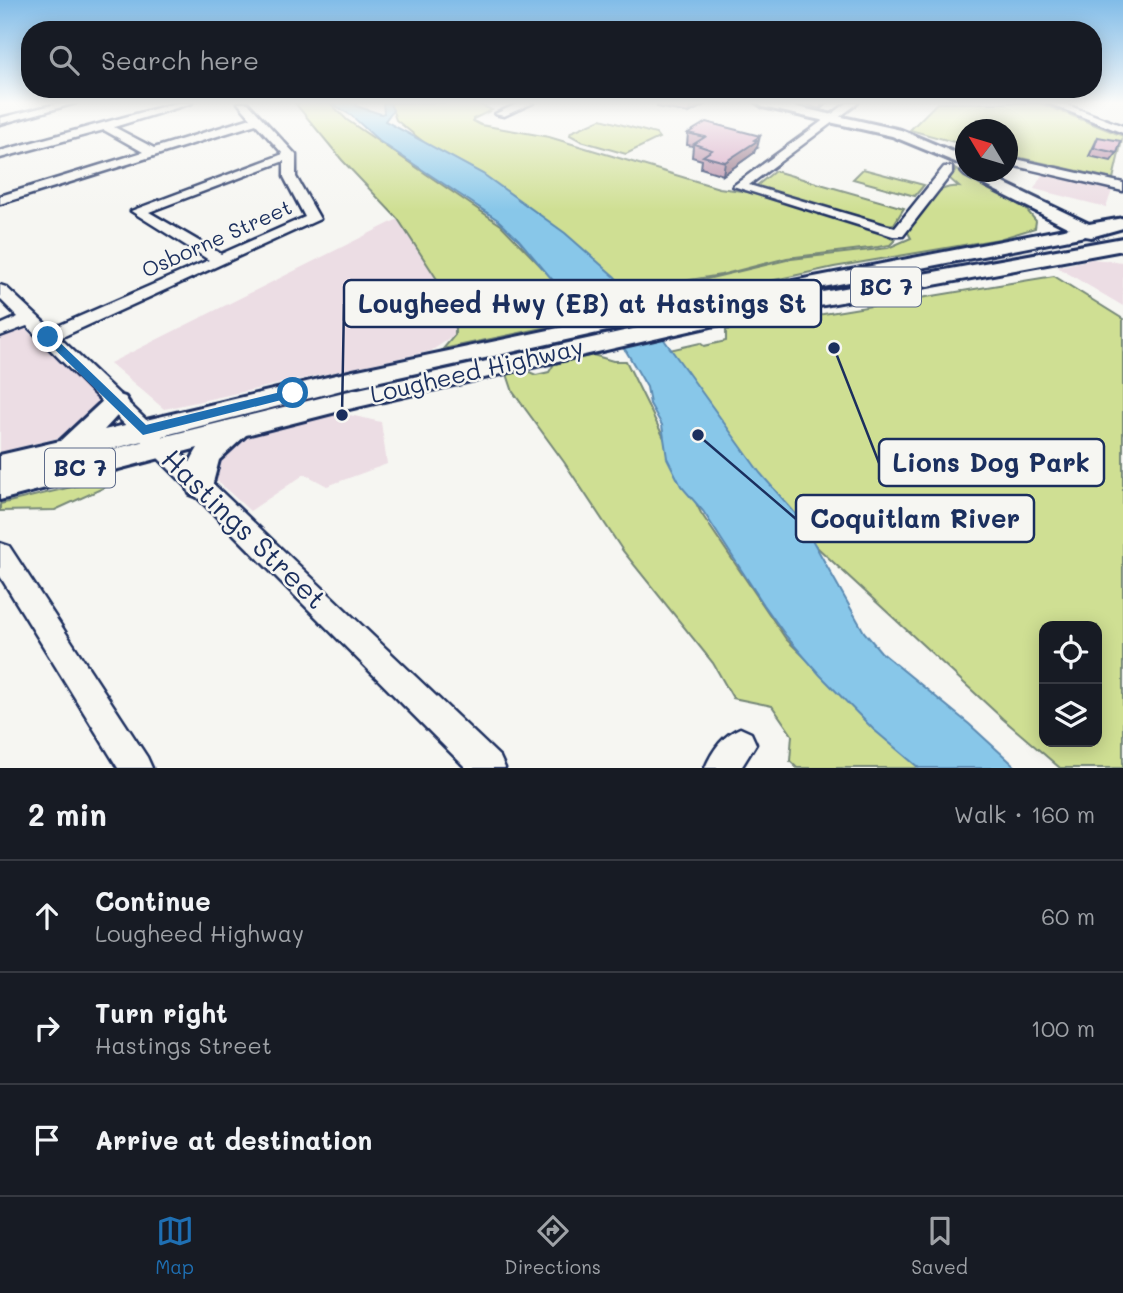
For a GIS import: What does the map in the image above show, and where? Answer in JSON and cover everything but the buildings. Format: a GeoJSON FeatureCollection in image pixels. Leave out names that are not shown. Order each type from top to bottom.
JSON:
{"type":"FeatureCollection","features":[{"type":"Feature","properties":{"kind":"main road"},"geometry":{"type":"LineString","coordinates":[[898,139],[955,164]]}},
{"type":"Feature","properties":{"kind":"main road"},"geometry":{"type":"LineString","coordinates":[[912,139],[955,157]]}},
{"type":"Feature","properties":{"kind":"main road"},"geometry":{"type":"LineString","coordinates":[[991,182],[1122,246]]}},
{"type":"Feature","properties":{"kind":"main road"},"geometry":{"type":"LineString","coordinates":[[1005,182],[1122,246]]}},
{"type":"Feature","properties":{"kind":"main road"},"geometry":{"type":"LineString","coordinates":[[1038,207],[1047,222],[1047,240]]}},
{"type":"Feature","properties":{"kind":"main road","name":"Lougheed Highway"},"geometry":{"type":"LineString","coordinates":[[0,466],[68,449],[250,424],[532,349],[1047,240],[1100,233]]}},
{"type":"Feature","properties":{"kind":"main road","name":"Lougheed Highway"},"geometry":{"type":"LineString","coordinates":[[681,317],[1100,233]]}},
{"type":"Feature","properties":{"kind":"main road","name":"Lougheed Highway"},"geometry":{"type":"LineString","coordinates":[[0,488],[152,439],[366,376],[532,349]]}},
{"type":"Feature","properties":{"kind":"main road"},"geometry":{"type":"LineString","coordinates":[[68,449],[116,403]]}},
{"type":"Feature","properties":{"kind":"main road"},"geometry":{"type":"LineString","coordinates":[[200,485],[201,467],[209,452],[231,433],[250,424]]}},
{"type":"Feature","properties":{"kind":"street"},"geometry":{"type":"LineString","coordinates":[[0,155],[59,139]]}},
{"type":"Feature","properties":{"kind":"street"},"geometry":{"type":"LineString","coordinates":[[128,139],[152,152]]}},
{"type":"Feature","properties":{"kind":"street"},"geometry":{"type":"LineString","coordinates":[[0,200],[195,139]]}},
{"type":"Feature","properties":{"kind":"street"},"geometry":{"type":"LineString","coordinates":[[221,261],[138,211],[290,155],[275,139]]}},
{"type":"Feature","properties":{"kind":"street"},"geometry":{"type":"LineString","coordinates":[[804,139],[739,186],[898,233],[948,170]]}},
{"type":"Feature","properties":{"kind":"street"},"geometry":{"type":"LineString","coordinates":[[948,153],[955,153]]}},
{"type":"Feature","properties":{"kind":"street","name":"Osborne Street"},"geometry":{"type":"LineString","coordinates":[[48,337],[313,219],[290,177],[290,155]]}},
{"type":"Feature","properties":{"kind":"street"},"geometry":{"type":"LineString","coordinates":[[1018,163],[1123,187]]}},
{"type":"Feature","properties":{"kind":"street","name":"Hastings Street"},"geometry":{"type":"LineString","coordinates":[[0,290],[489,768]]}},
{"type":"Feature","properties":{"kind":"street"},"geometry":{"type":"LineString","coordinates":[[0,331],[29,319]]}},
{"type":"Feature","properties":{"kind":"street"},"geometry":{"type":"LineString","coordinates":[[0,554],[136,768]]}},
{"type":"Feature","properties":{"kind":"shaded area"},"geometry":{"type":"Polygon","coordinates":[[[1044,171],[1113,188],[1106,207],[1034,189],[1044,171]]]}},
{"type":"Feature","properties":{"kind":"shaded area"},"geometry":{"type":"Polygon","coordinates":[[[398,219],[455,307],[455,335],[431,351],[164,409],[110,363],[398,219]]]}},
{"type":"Feature","properties":{"kind":"shaded area"},"geometry":{"type":"Polygon","coordinates":[[[1092,259],[1123,262],[1123,306],[1057,267],[1092,259]]]}},
{"type":"Feature","properties":{"kind":"shaded area"},"geometry":{"type":"Polygon","coordinates":[[[24,327],[101,403],[74,434],[0,452],[0,338],[24,327]]]}},
{"type":"Feature","properties":{"kind":"shaded area"},"geometry":{"type":"Polygon","coordinates":[[[341,413],[381,422],[387,464],[327,486],[305,474],[250,511],[214,478],[211,467],[243,436],[341,413]]]}},
{"type":"Feature","properties":{"kind":"green space"},"geometry":{"type":"Polygon","coordinates":[[[325,139],[375,139],[501,225],[591,318],[443,349],[455,335],[455,307],[398,219],[325,139]]]}},
{"type":"Feature","properties":{"kind":"green space"},"geometry":{"type":"Polygon","coordinates":[[[420,139],[555,139],[719,188],[749,192],[873,230],[895,240],[890,245],[787,258],[721,275],[684,281],[692,291],[691,298],[633,310],[420,139]]]}},
{"type":"Feature","properties":{"kind":"green space"},"geometry":{"type":"Polygon","coordinates":[[[577,139],[657,139],[626,154],[577,139]]]}},
{"type":"Feature","properties":{"kind":"green space"},"geometry":{"type":"Polygon","coordinates":[[[1018,139],[1122,139],[1113,179],[1018,157],[1018,139]]]}},
{"type":"Feature","properties":{"kind":"green space"},"geometry":{"type":"Polygon","coordinates":[[[863,169],[924,185],[915,196],[853,179],[863,169]]]}},
{"type":"Feature","properties":{"kind":"green space"},"geometry":{"type":"Polygon","coordinates":[[[775,171],[904,208],[894,224],[886,225],[755,187],[775,171]]]}},
{"type":"Feature","properties":{"kind":"green space"},"geometry":{"type":"Polygon","coordinates":[[[955,171],[955,182],[978,182],[1026,209],[1036,221],[1035,228],[999,239],[834,267],[697,297],[697,290],[690,283],[791,259],[888,248],[911,238],[906,229],[934,194],[950,187],[959,187],[949,178],[955,171]]]}},
{"type":"Feature","properties":{"kind":"green space"},"geometry":{"type":"Polygon","coordinates":[[[887,274],[687,319],[683,313],[887,274]]]}},
{"type":"Feature","properties":{"kind":"green space"},"geometry":{"type":"Polygon","coordinates":[[[1054,276],[1123,319],[1123,768],[1060,768],[1003,719],[806,537],[656,353],[700,343],[704,346],[726,341],[726,330],[1054,276]]]}},
{"type":"Feature","properties":{"kind":"green space"},"geometry":{"type":"Polygon","coordinates":[[[593,355],[613,361],[626,361],[701,513],[786,639],[897,747],[925,768],[797,768],[790,761],[792,735],[772,706],[733,698],[713,663],[623,551],[564,462],[513,392],[507,374],[525,370],[536,375],[549,372],[554,364],[593,355]]]}},
{"type":"Feature","properties":{"kind":"green space"},"geometry":{"type":"Polygon","coordinates":[[[109,478],[110,485],[55,510],[0,511],[0,504],[109,478]]]}},
{"type":"Feature","properties":{"kind":"water"},"geometry":{"type":"Polygon","coordinates":[[[377,139],[418,139],[483,174],[565,233],[615,277],[665,341],[760,473],[801,520],[864,632],[881,652],[969,724],[1017,768],[919,768],[873,729],[786,636],[703,511],[681,486],[667,458],[662,425],[650,404],[647,387],[626,351],[582,315],[519,240],[498,220],[377,139]]]}},
{"type":"Feature","properties":{"kind":"place","name":"Lions Dog Park"},"geometry":{"type":"Point","coordinates":[834,348]}},
{"type":"Feature","properties":{"kind":"place","name":"Lougheed Hwy (EB) at Hastings St"},"geometry":{"type":"Point","coordinates":[342,415]}},
{"type":"Feature","properties":{"kind":"place","name":"Coquitlam River"},"geometry":{"type":"Point","coordinates":[698,435]}},
{"type":"Feature","properties":{"kind":"route"},"geometry":{"type":"LineString","coordinates":[[48,337],[143,430],[293,393]]}}]}
